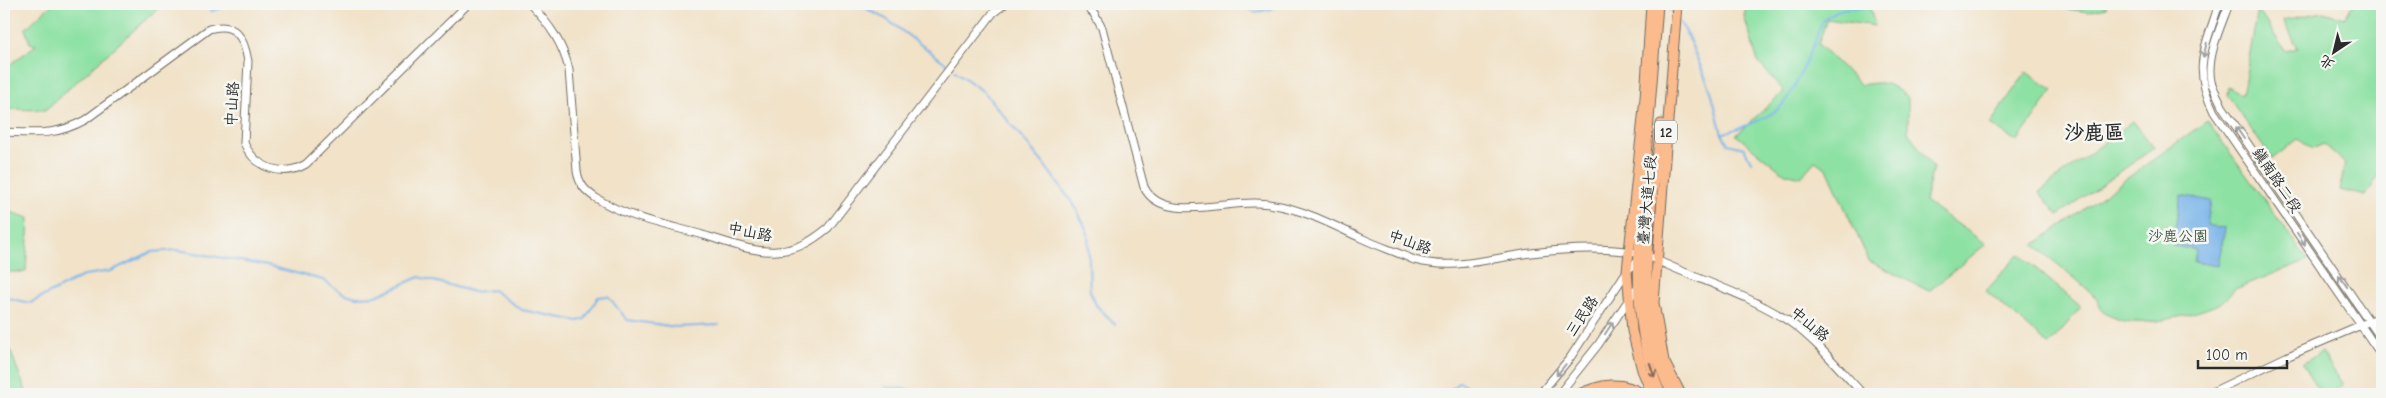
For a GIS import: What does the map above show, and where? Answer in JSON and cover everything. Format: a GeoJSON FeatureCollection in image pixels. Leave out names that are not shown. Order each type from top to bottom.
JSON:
{"type":"FeatureCollection","features":[{"type":"Feature","properties":{"kind":"main road","name":"臺灣大道七段"},"geometry":{"type":"LineString","coordinates":[[1651,4],[1634,255],[1639,285],[1641,328],[1645,349],[1661,394]]}},
{"type":"Feature","properties":{"kind":"main road","name":"臺灣大道七段"},"geometry":{"type":"LineString","coordinates":[[1652,394],[1642,370],[1632,331],[1631,296],[1627,271],[1634,255],[1658,4]]}},
{"type":"Feature","properties":{"kind":"main road","name":"臺灣大道七段"},"geometry":{"type":"LineString","coordinates":[[1645,98],[1653,13],[1658,4]]}},
{"type":"Feature","properties":{"kind":"main road","name":"臺灣大道七段"},"geometry":{"type":"LineString","coordinates":[[1671,4],[1652,258],[1654,303],[1664,361],[1681,394]]}},
{"type":"Feature","properties":{"kind":"main road","name":"臺灣大道七段"},"geometry":{"type":"LineString","coordinates":[[1672,394],[1661,368],[1650,327],[1647,273],[1652,258],[1677,4]]}},
{"type":"Feature","properties":{"kind":"main road"},"geometry":{"type":"LineString","coordinates":[[1579,394],[1594,387],[1617,384],[1634,388],[1643,394]]}},
{"type":"Feature","properties":{"kind":"street","name":"中山路"},"geometry":{"type":"LineString","coordinates":[[4,132],[46,133],[68,129],[85,120],[209,30],[224,27],[238,34],[246,50],[248,61],[244,143],[247,151],[253,160],[273,170],[286,172],[297,169],[306,164],[354,119],[468,4]]}},
{"type":"Feature","properties":{"kind":"street","name":"中山路"},"geometry":{"type":"LineString","coordinates":[[530,4],[550,26],[565,55],[569,70],[577,171],[582,187],[596,198],[643,219],[753,250],[778,252],[810,242],[828,228],[993,13],[1005,4]]}},
{"type":"Feature","properties":{"kind":"street","name":"中山路"},"geometry":{"type":"LineString","coordinates":[[1084,4],[1094,14],[1102,28],[1144,187],[1147,194],[1157,203],[1180,209],[1221,204],[1276,204],[1302,212],[1414,260],[1430,264],[1468,264],[1532,253],[1634,255],[1652,258],[1765,307],[1791,323],[1863,394]]}},
{"type":"Feature","properties":{"kind":"street","name":"鎮南路二段"},"geometry":{"type":"LineString","coordinates":[[2219,4],[2204,52],[2202,66],[2204,92],[2214,112],[2382,356]]}},
{"type":"Feature","properties":{"kind":"street","name":"鎮南路二段"},"geometry":{"type":"LineString","coordinates":[[2229,4],[2210,69],[2211,81],[2222,106],[2371,321],[2382,340]]}},
{"type":"Feature","properties":{"kind":"street","name":"三民路"},"geometry":{"type":"LineString","coordinates":[[1540,394],[1570,358],[1627,271],[1634,255]]}},
{"type":"Feature","properties":{"kind":"street","name":"三民路"},"geometry":{"type":"LineString","coordinates":[[1558,394],[1598,345],[1647,273]]}},
{"type":"Feature","properties":{"kind":"street"},"geometry":{"type":"LineString","coordinates":[[2208,394],[2286,357],[2382,316]]}},
{"type":"Feature","properties":{"kind":"green space"},"geometry":{"type":"Polygon","coordinates":[[[52,4],[207,4],[200,8],[162,5],[45,110],[4,109],[4,69],[36,45],[30,43],[25,29],[52,4]]]}},
{"type":"Feature","properties":{"kind":"green space"},"geometry":{"type":"Polygon","coordinates":[[[1747,4],[1869,4],[1875,26],[1827,19],[1818,44],[1861,85],[1886,84],[1908,98],[1908,132],[1933,168],[1925,201],[1986,244],[1929,291],[1869,261],[1827,169],[1815,161],[1801,177],[1782,172],[1736,135],[1784,91],[1758,62],[1744,16],[1747,4]]]}},
{"type":"Feature","properties":{"kind":"green space"},"geometry":{"type":"Polygon","coordinates":[[[2034,4],[2107,4],[2106,8],[2088,12],[2034,4]]]}},
{"type":"Feature","properties":{"kind":"green space"},"geometry":{"type":"Polygon","coordinates":[[[2356,4],[2382,4],[2382,169],[2366,196],[2340,190],[2345,163],[2324,144],[2312,149],[2298,139],[2272,159],[2227,95],[2228,87],[2242,95],[2258,10],[2285,51],[2298,48],[2283,20],[2323,12],[2345,18],[2351,7],[2356,4]]]}},
{"type":"Feature","properties":{"kind":"green space"},"geometry":{"type":"Polygon","coordinates":[[[2026,72],[2053,90],[2017,142],[1990,124],[2026,72]]]}},
{"type":"Feature","properties":{"kind":"green space"},"geometry":{"type":"Polygon","coordinates":[[[2133,121],[2154,148],[2058,215],[2039,192],[2133,121]]]}},
{"type":"Feature","properties":{"kind":"green space","name":"沙鹿公園"},"geometry":{"type":"Polygon","coordinates":[[[2207,121],[2308,260],[2235,289],[2218,304],[2187,315],[2159,321],[2131,322],[2119,320],[2108,315],[2088,290],[2034,245],[2207,121]]]}},
{"type":"Feature","properties":{"kind":"green space"},"geometry":{"type":"Polygon","coordinates":[[[4,210],[29,218],[26,272],[4,272],[4,210]]]}},
{"type":"Feature","properties":{"kind":"green space"},"geometry":{"type":"Polygon","coordinates":[[[2019,254],[2081,307],[2049,345],[1986,291],[2019,254]]]}},
{"type":"Feature","properties":{"kind":"green space"},"geometry":{"type":"Polygon","coordinates":[[[4,334],[27,394],[4,394],[4,334]]]}},
{"type":"Feature","properties":{"kind":"green space"},"geometry":{"type":"Polygon","coordinates":[[[2322,352],[2343,385],[2329,394],[2321,394],[2302,364],[2322,352]]]}},
{"type":"Feature","properties":{"kind":"water"},"geometry":{"type":"Polygon","coordinates":[[[2181,195],[2211,201],[2207,225],[2225,228],[2218,266],[2194,262],[2196,250],[2172,245],[2181,195]]]}},
{"type":"Feature","properties":{"kind":"waterway"},"geometry":{"type":"LineString","coordinates":[[211,11],[236,4]]}},
{"type":"Feature","properties":{"kind":"waterway"},"geometry":{"type":"LineString","coordinates":[[858,4],[886,19],[947,64]]}},
{"type":"Feature","properties":{"kind":"waterway"},"geometry":{"type":"LineString","coordinates":[[1240,4],[1255,12],[1271,9],[1276,4]]}},
{"type":"Feature","properties":{"kind":"waterway"},"geometry":{"type":"LineString","coordinates":[[1666,4],[1673,14]]}},
{"type":"Feature","properties":{"kind":"waterway"},"geometry":{"type":"LineString","coordinates":[[1751,162],[1744,148],[1728,144],[1722,134],[1764,118],[1784,103],[1800,76],[1820,27],[1824,20],[1833,12],[1847,8],[1882,4]]}},
{"type":"Feature","properties":{"kind":"waterway"},"geometry":{"type":"LineString","coordinates":[[1679,22],[1685,30],[1711,91],[1722,134]]}},
{"type":"Feature","properties":{"kind":"waterway"},"geometry":{"type":"LineString","coordinates":[[955,71],[984,92],[1043,163],[1076,208],[1088,233],[1090,291],[1096,305],[1115,324]]}},
{"type":"Feature","properties":{"kind":"waterway"},"geometry":{"type":"LineString","coordinates":[[4,297],[30,303],[85,275],[111,271],[151,252],[178,250],[268,266],[323,280],[343,293],[356,297],[376,296],[419,277],[474,292],[493,290],[522,310],[578,321],[585,319],[598,297],[608,296],[627,320],[676,327],[719,325]]}},
{"type":"Feature","properties":{"kind":"waterway"},"geometry":{"type":"LineString","coordinates":[[1447,394],[1459,382],[1482,394]]}},
{"type":"Feature","properties":{"kind":"waterway"},"geometry":{"type":"LineString","coordinates":[[885,387],[907,389],[921,394]]}},
{"type":"Feature","properties":{"kind":"district","name":"沙鹿區"},"geometry":{"type":"Point","coordinates":[2094,132]}}]}
